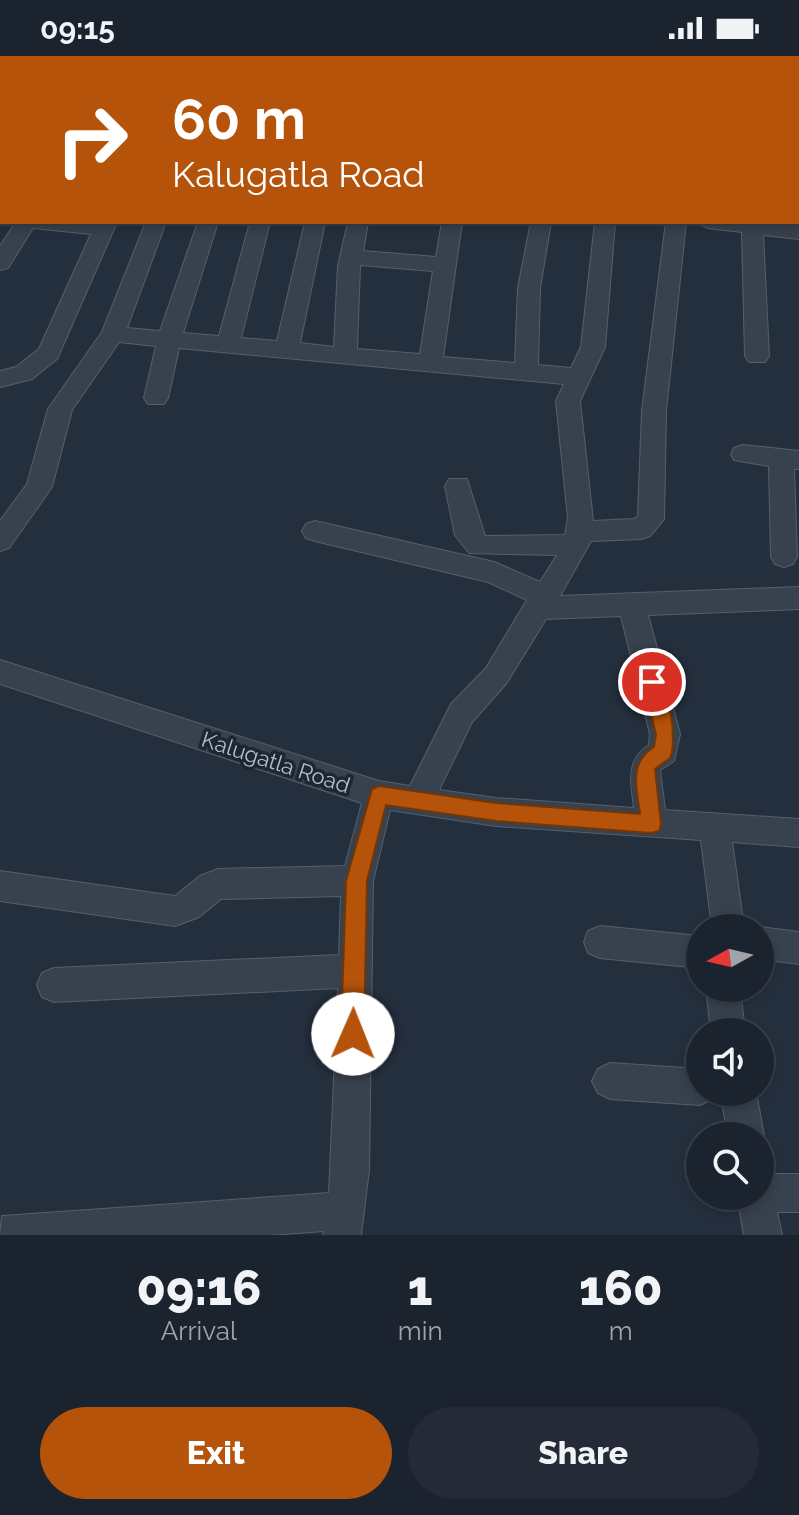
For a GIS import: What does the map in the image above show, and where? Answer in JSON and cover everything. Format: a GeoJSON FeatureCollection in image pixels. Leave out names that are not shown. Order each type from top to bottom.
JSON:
{"type":"FeatureCollection","features":[{"type":"Feature","properties":{"kind":"street"},"geometry":{"type":"LineString","coordinates":[[0,263],[25,224]]}},
{"type":"Feature","properties":{"kind":"street"},"geometry":{"type":"LineString","coordinates":[[0,379],[24,373],[49,353],[106,225],[84,224]]}},
{"type":"Feature","properties":{"kind":"street"},"geometry":{"type":"LineString","coordinates":[[0,541],[39,487],[60,409],[113,334],[155,224]]}},
{"type":"Feature","properties":{"kind":"street"},"geometry":{"type":"LineString","coordinates":[[156,398],[169,339],[207,224]]}},
{"type":"Feature","properties":{"kind":"street"},"geometry":{"type":"LineString","coordinates":[[228,345],[259,224]]}},
{"type":"Feature","properties":{"kind":"street"},"geometry":{"type":"LineString","coordinates":[[287,350],[315,224]]}},
{"type":"Feature","properties":{"kind":"street"},"geometry":{"type":"LineString","coordinates":[[345,355],[351,257],[358,224]]}},
{"type":"Feature","properties":{"kind":"street"},"geometry":{"type":"LineString","coordinates":[[430,363],[452,224]]}},
{"type":"Feature","properties":{"kind":"street"},"geometry":{"type":"LineString","coordinates":[[526,372],[529,288],[541,224]]}},
{"type":"Feature","properties":{"kind":"street"},"geometry":{"type":"LineString","coordinates":[[418,802],[461,713],[496,676],[578,538],[567,419],[571,389],[593,347],[605,224]]}},
{"type":"Feature","properties":{"kind":"street"},"geometry":{"type":"LineString","coordinates":[[458,486],[468,535],[478,546],[578,538],[641,529],[651,519],[654,411],[676,224]]}},
{"type":"Feature","properties":{"kind":"street"},"geometry":{"type":"LineString","coordinates":[[757,356],[752,224],[799,232]]}},
{"type":"Feature","properties":{"kind":"street"},"geometry":{"type":"LineString","coordinates":[[351,257],[445,265]]}},
{"type":"Feature","properties":{"kind":"street"},"geometry":{"type":"LineString","coordinates":[[113,334],[578,377]]}},
{"type":"Feature","properties":{"kind":"street"},"geometry":{"type":"LineString","coordinates":[[743,454],[790,460],[784,557]]}},
{"type":"Feature","properties":{"kind":"street"},"geometry":{"type":"LineString","coordinates":[[315,531],[494,573],[541,602],[632,604],[799,598]]}},
{"type":"Feature","properties":{"kind":"street"},"geometry":{"type":"LineString","coordinates":[[632,604],[665,734],[663,752],[649,761],[645,769],[651,824]]}},
{"type":"Feature","properties":{"kind":"street","name":"Kalugatla Road"},"geometry":{"type":"LineString","coordinates":[[0,672],[379,795],[418,802],[715,830],[799,833]]}},
{"type":"Feature","properties":{"kind":"street"},"geometry":{"type":"LineString","coordinates":[[2,1235],[344,1223],[351,1170],[357,881],[379,795]]}},
{"type":"Feature","properties":{"kind":"street"},"geometry":{"type":"LineString","coordinates":[[715,830],[726,914]]}},
{"type":"Feature","properties":{"kind":"street"},"geometry":{"type":"LineString","coordinates":[[0,886],[175,911],[186,909],[208,887],[218,884],[357,881]]}},
{"type":"Feature","properties":{"kind":"street"},"geometry":{"type":"LineString","coordinates":[[600,942],[686,951]]}},
{"type":"Feature","properties":{"kind":"street"},"geometry":{"type":"LineString","coordinates":[[774,945],[799,948]]}},
{"type":"Feature","properties":{"kind":"street"},"geometry":{"type":"LineString","coordinates":[[54,985],[353,971]]}},
{"type":"Feature","properties":{"kind":"street"},"geometry":{"type":"LineString","coordinates":[[610,1081],[686,1086]]}},
{"type":"Feature","properties":{"kind":"street"},"geometry":{"type":"LineString","coordinates":[[774,1194],[799,1193]]}},
{"type":"Feature","properties":{"kind":"street"},"geometry":{"type":"LineString","coordinates":[[760,1210],[763,1235]]}},
{"type":"Feature","properties":{"kind":"route"},"geometry":{"type":"LineString","coordinates":[[353,1034],[357,881],[379,795],[496,812],[651,824],[645,769],[649,761],[663,752],[665,744],[652,682]]}}]}
